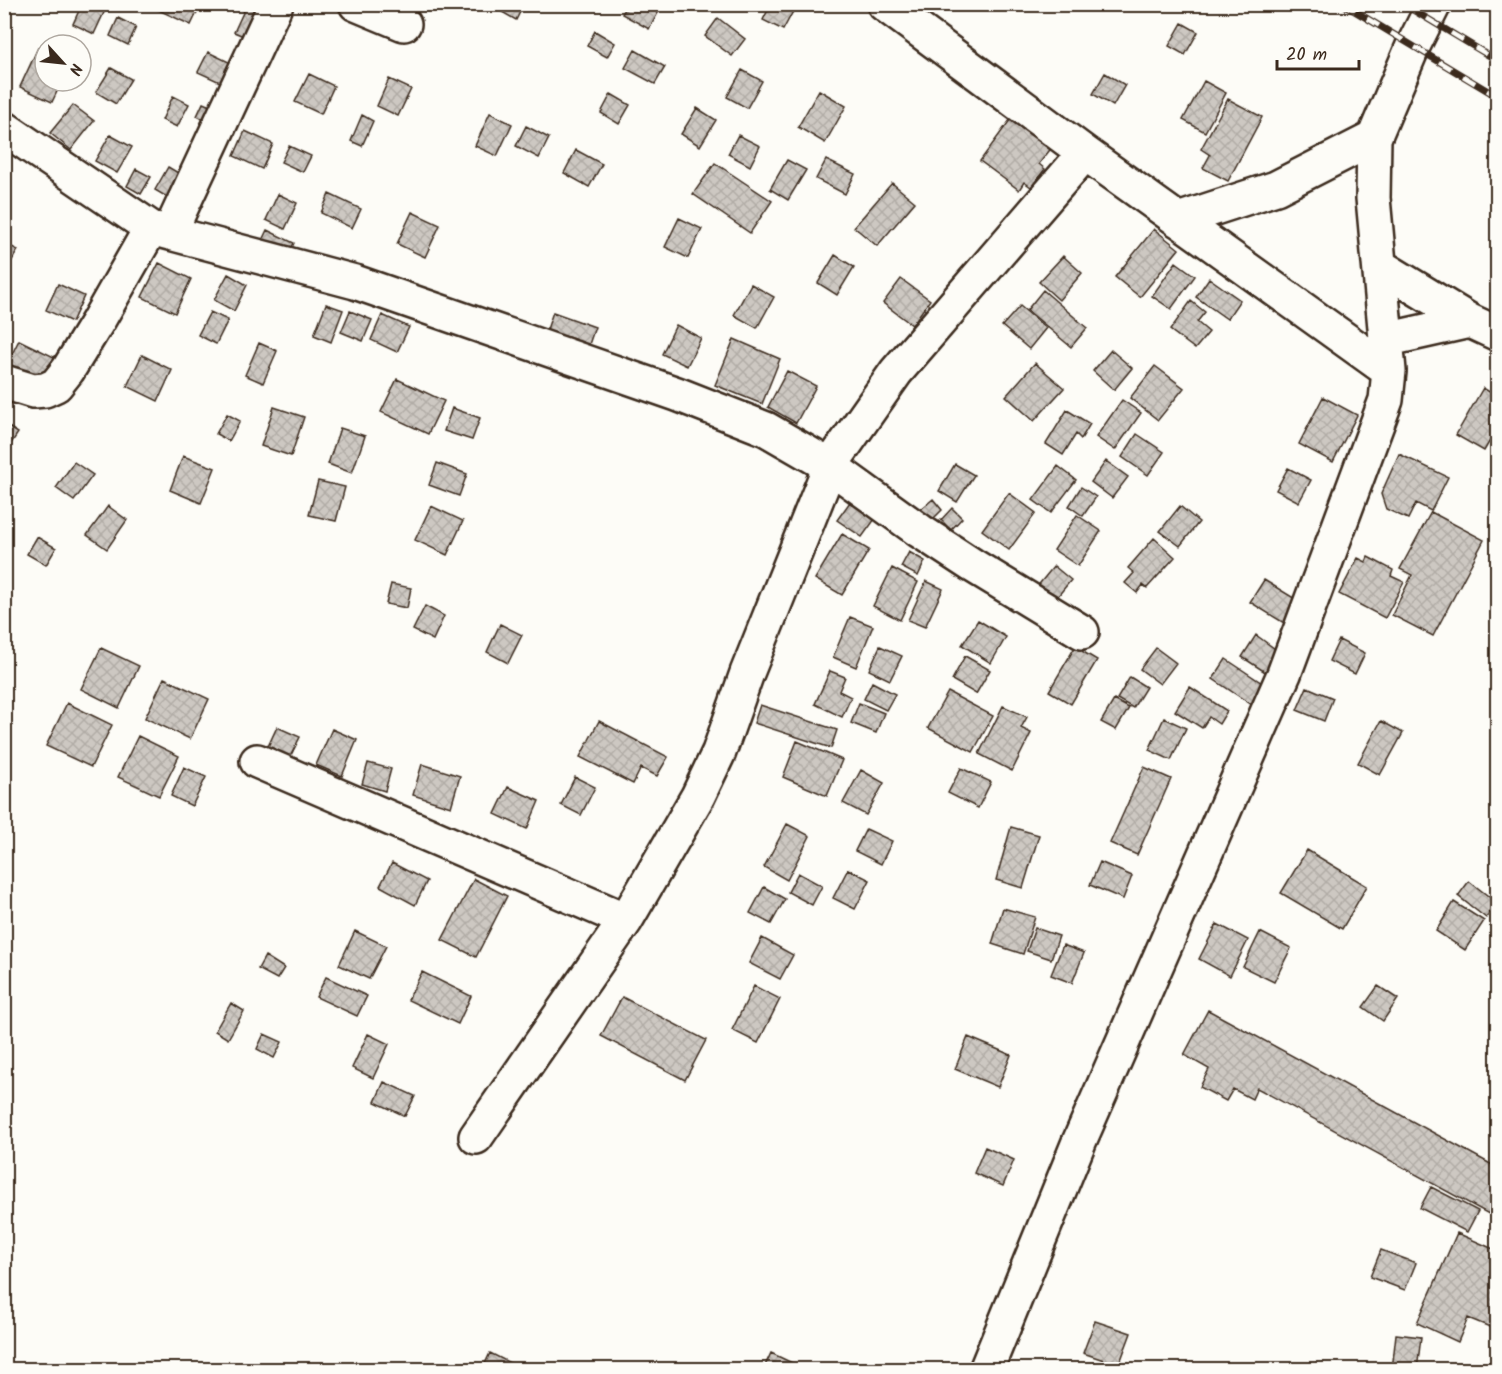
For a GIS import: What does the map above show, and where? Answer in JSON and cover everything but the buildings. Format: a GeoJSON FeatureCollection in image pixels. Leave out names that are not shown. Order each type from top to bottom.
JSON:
{"type":"FeatureCollection","features":[{"type":"Feature","properties":{"kind":"street"},"geometry":{"type":"LineString","coordinates":[[4,382],[33,391],[45,390],[56,385],[68,370],[98,321],[160,230],[276,4]]}},
{"type":"Feature","properties":{"kind":"street"},"geometry":{"type":"LineString","coordinates":[[356,4],[404,24]]}},
{"type":"Feature","properties":{"kind":"street"},"geometry":{"type":"LineString","coordinates":[[884,4],[1178,220],[1387,356],[1484,328]]}},
{"type":"Feature","properties":{"kind":"street"},"geometry":{"type":"LineString","coordinates":[[986,1370],[1079,1142],[1284,674],[1383,410],[1386,400],[1387,356],[1373,198],[1374,138],[1413,46],[1434,4]]}},
{"type":"Feature","properties":{"kind":"street"},"geometry":{"type":"LineString","coordinates":[[4,128],[160,230],[355,282],[677,394],[766,429],[830,466],[954,554],[1082,632]]}},
{"type":"Feature","properties":{"kind":"street"},"geometry":{"type":"LineString","coordinates":[[1178,220],[1276,188],[1374,138]]}},
{"type":"Feature","properties":{"kind":"street"},"geometry":{"type":"LineString","coordinates":[[476,1137],[626,920],[683,823],[719,752],[747,673],[830,466],[896,372],[1085,153]]}},
{"type":"Feature","properties":{"kind":"street"},"geometry":{"type":"LineString","coordinates":[[1380,266],[1484,328]]}},
{"type":"Feature","properties":{"kind":"street"},"geometry":{"type":"LineString","coordinates":[[257,761],[626,920]]}},
{"type":"Feature","properties":{"kind":"railway"},"geometry":{"type":"LineString","coordinates":[[1343,4],[1498,97]]}},
{"type":"Feature","properties":{"kind":"railway"},"geometry":{"type":"LineString","coordinates":[[1403,4],[1498,61]]}}]}
